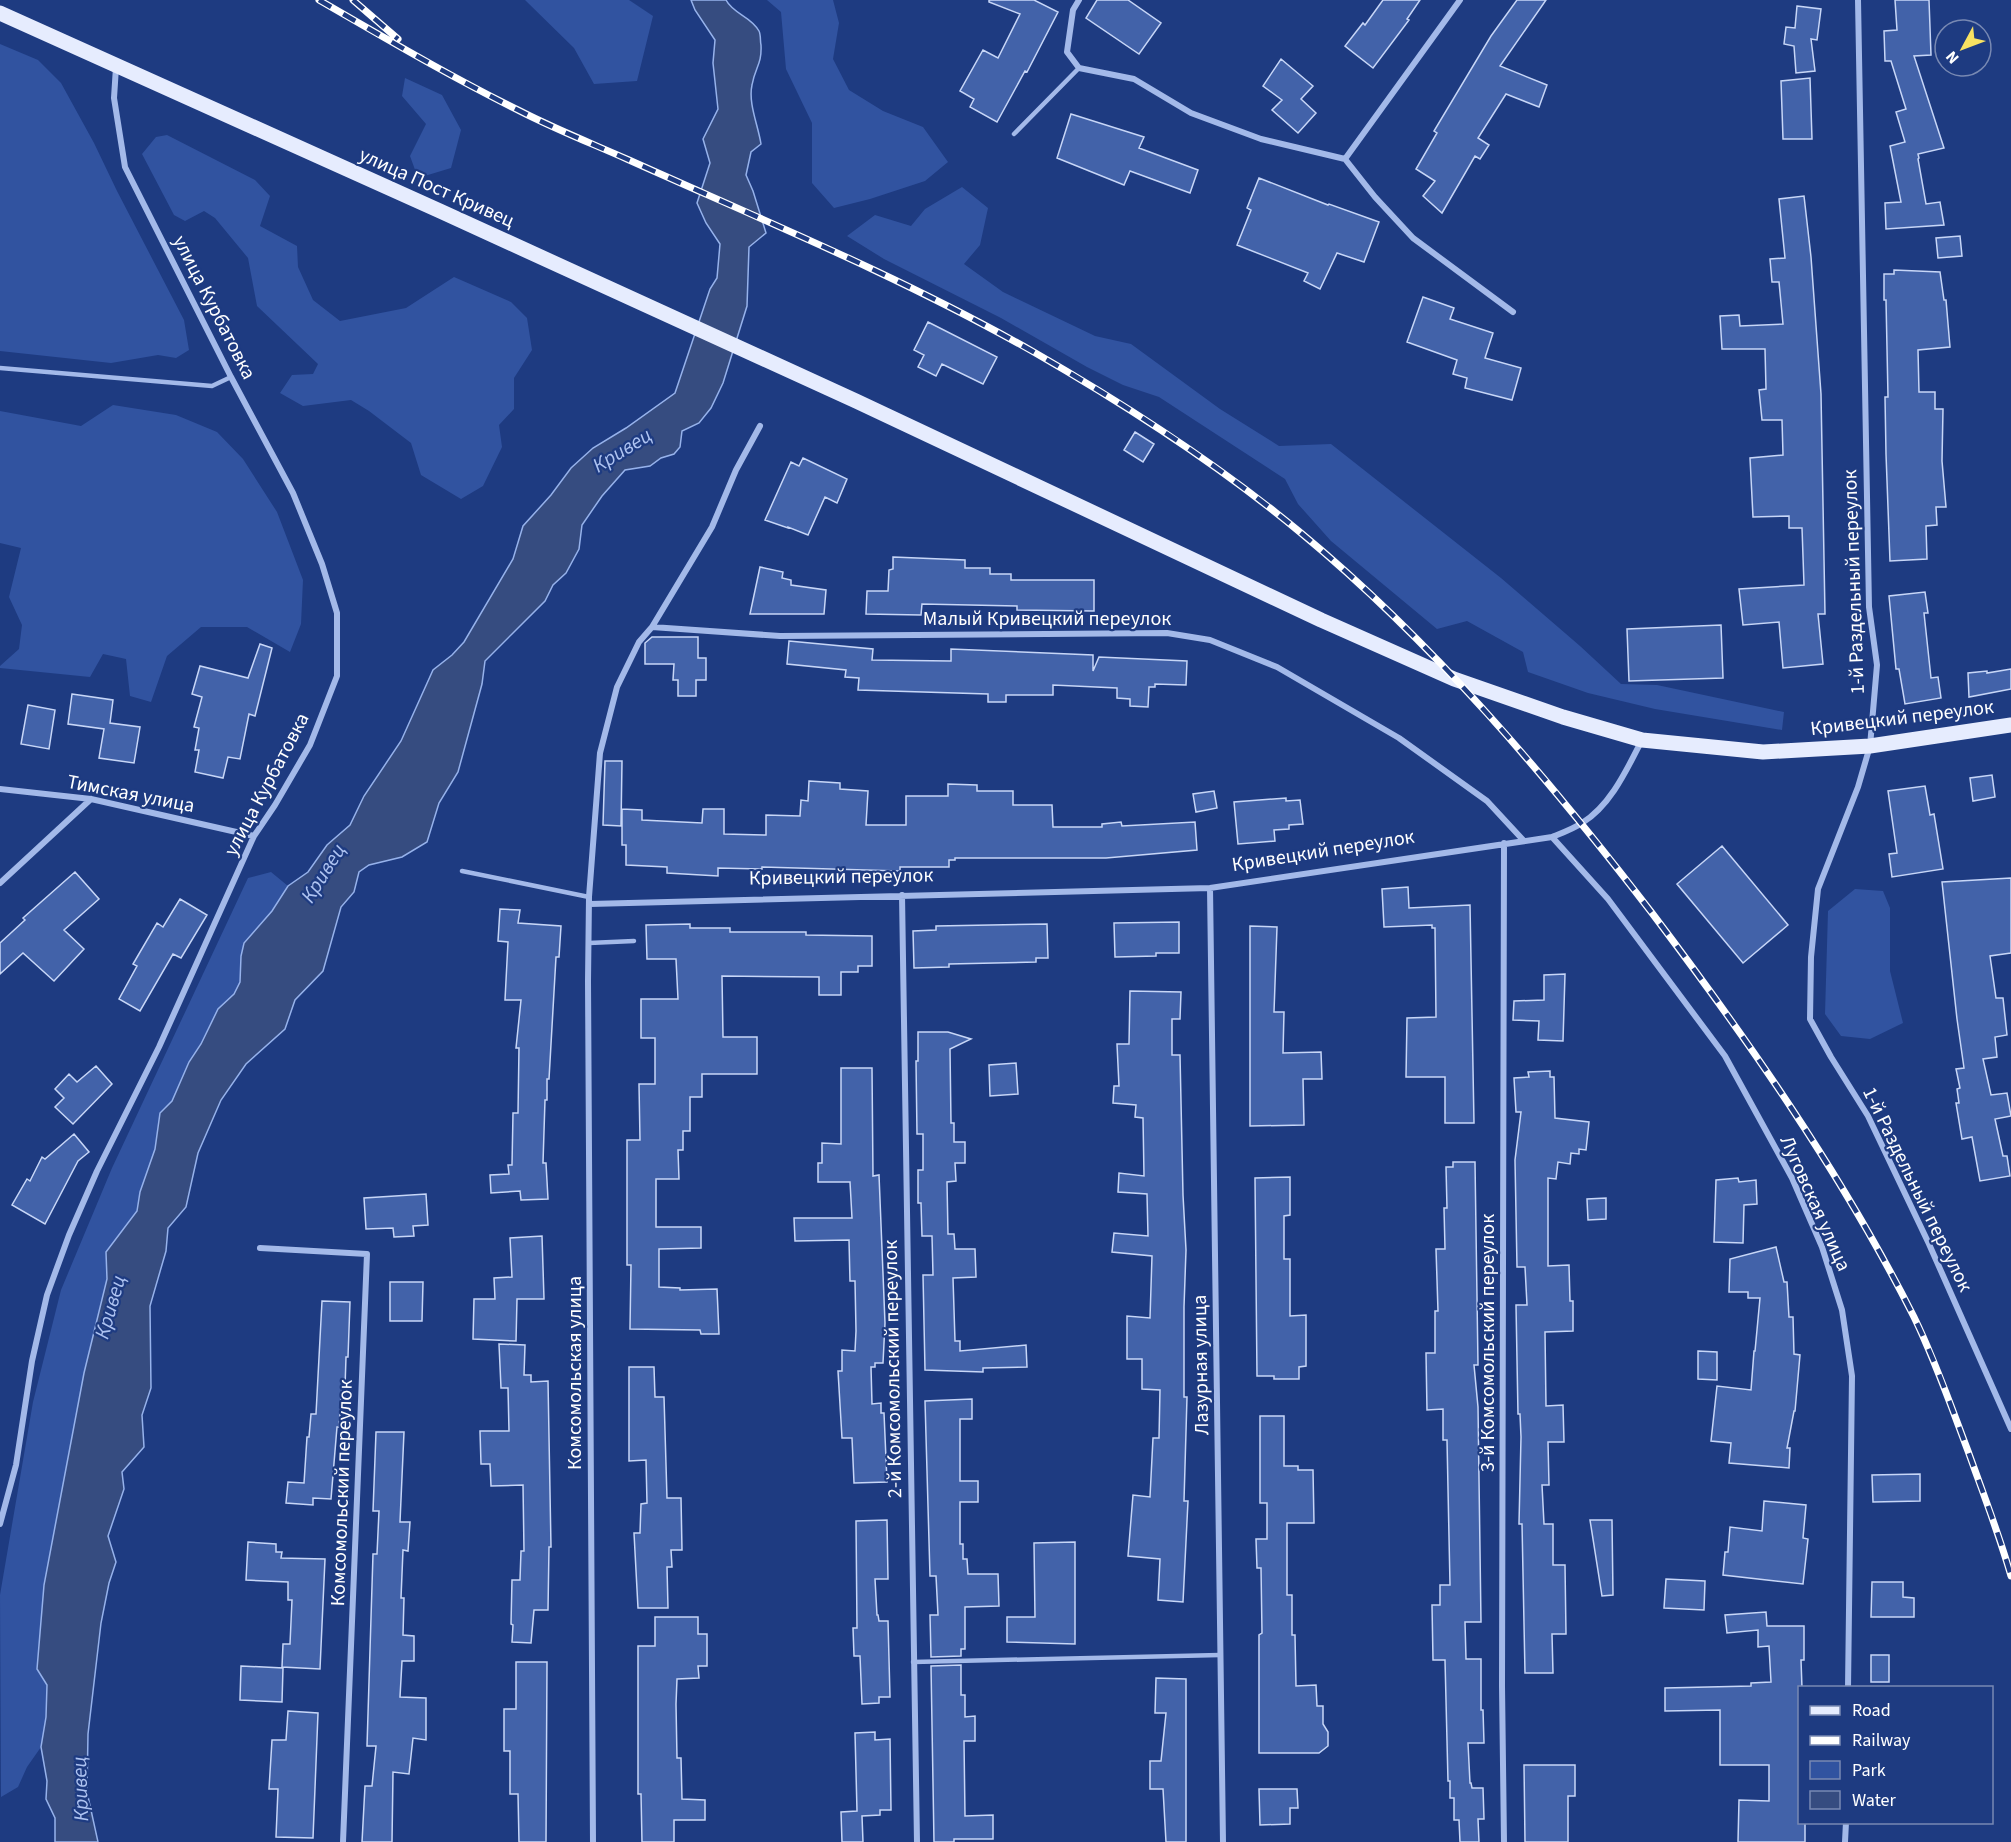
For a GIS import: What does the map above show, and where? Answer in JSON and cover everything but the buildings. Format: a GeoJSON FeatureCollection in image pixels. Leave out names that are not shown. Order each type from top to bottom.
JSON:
{"type":"FeatureCollection","features":[{"type":"Feature","properties":{"kind":"main road","name":"улица Пост Кривец"},"geometry":{"type":"LineString","coordinates":[[0,13],[856,400],[1321,620],[1454,679],[1563,717],[1642,740]]}},
{"type":"Feature","properties":{"kind":"main road","name":"Кривецкий переулок"},"geometry":{"type":"LineString","coordinates":[[1642,740],[1763,753],[1870,746],[2011,725]]}},
{"type":"Feature","properties":{"kind":"street"},"geometry":{"type":"LineString","coordinates":[[1079,0],[1072,10],[1067,52],[1079,68],[1134,79],[1191,113],[1261,139],[1345,159],[1413,238],[1513,312]]}},
{"type":"Feature","properties":{"kind":"street"},"geometry":{"type":"LineString","coordinates":[[1345,159],[1460,0]]}},
{"type":"Feature","properties":{"kind":"street","name":"1-й Раздельный переулок"},"geometry":{"type":"LineString","coordinates":[[1858,0],[1869,607],[1877,665],[1870,746],[1858,787],[1818,889],[1811,957],[1810,1019],[1868,1116],[1929,1244],[2011,1429]]}},
{"type":"Feature","properties":{"kind":"street","name":"улица Курбатовка"},"geometry":{"type":"LineString","coordinates":[[0,1524],[16,1465],[32,1361],[47,1295],[62,1255],[97,1171],[159,1047],[254,836],[310,745],[337,676],[337,614],[322,564],[293,493],[231,377],[126,167],[114,99],[116,66]]}},
{"type":"Feature","properties":{"kind":"street","name":"Комсомольская улица"},"geometry":{"type":"LineString","coordinates":[[593,1842],[589,943],[600,753],[617,687],[639,642],[652,627],[712,526],[736,470],[760,426]]}},
{"type":"Feature","properties":{"kind":"street","name":"Малый Кривецкий переулок"},"geometry":{"type":"LineString","coordinates":[[652,627],[780,636],[1167,633],[1210,640],[1277,667],[1399,738],[1487,801],[1524,841]]}},
{"type":"Feature","properties":{"kind":"street","name":"Кривецкий переулок"},"geometry":{"type":"LineString","coordinates":[[590,901],[1210,888],[1552,837],[1583,823],[1600,808],[1620,781],[1642,740]]}},
{"type":"Feature","properties":{"kind":"street","name":"Тимская улица"},"geometry":{"type":"LineString","coordinates":[[0,789],[91,799],[254,836]]}},
{"type":"Feature","properties":{"kind":"street"},"geometry":{"type":"LineString","coordinates":[[0,883],[91,799]]}},
{"type":"Feature","properties":{"kind":"street","name":"Луговская улица"},"geometry":{"type":"LineString","coordinates":[[1552,837],[1608,899],[1725,1056],[1792,1178],[1822,1247],[1842,1310],[1852,1376],[1848,1686]]}},
{"type":"Feature","properties":{"kind":"street","name":"3-й Комсомольский переулок"},"geometry":{"type":"LineString","coordinates":[[1504,843],[1502,1686],[1504,1842]]}},
{"type":"Feature","properties":{"kind":"street","name":"Лазурная улица"},"geometry":{"type":"LineString","coordinates":[[1210,888],[1222,1842]]}},
{"type":"Feature","properties":{"kind":"street","name":"2-й Комсомольский переулок"},"geometry":{"type":"LineString","coordinates":[[902,896],[917,1842]]}},
{"type":"Feature","properties":{"kind":"street","name":"Комсомольский переулок"},"geometry":{"type":"LineString","coordinates":[[260,1248],[367,1254],[343,1842]]}},
{"type":"Feature","properties":{"kind":"street"},"geometry":{"type":"LineString","coordinates":[[1845,1842],[1846,1824]]}},
{"type":"Feature","properties":{"kind":"lane"},"geometry":{"type":"LineString","coordinates":[[1014,134],[1079,68]]}},
{"type":"Feature","properties":{"kind":"lane"},"geometry":{"type":"LineString","coordinates":[[0,368],[212,386],[231,377]]}},
{"type":"Feature","properties":{"kind":"lane"},"geometry":{"type":"LineString","coordinates":[[462,871],[590,901]]}},
{"type":"Feature","properties":{"kind":"lane"},"geometry":{"type":"LineString","coordinates":[[589,943],[634,941]]}},
{"type":"Feature","properties":{"kind":"lane"},"geometry":{"type":"LineString","coordinates":[[914,1662],[1220,1655]]}},
{"type":"Feature","properties":{"kind":"green space"},"geometry":{"type":"Polygon","coordinates":[[[525,0],[629,0],[653,16],[637,81],[594,84],[574,48],[525,0]]]}},
{"type":"Feature","properties":{"kind":"green space"},"geometry":{"type":"Polygon","coordinates":[[[767,0],[833,0],[839,23],[833,59],[849,90],[883,111],[923,127],[948,162],[925,181],[834,208],[812,183],[812,123],[786,69],[781,12],[767,0]]]}},
{"type":"Feature","properties":{"kind":"green space"},"geometry":{"type":"Polygon","coordinates":[[[0,44],[38,60],[61,83],[184,320],[189,350],[176,358],[158,355],[111,363],[0,351],[0,44]]]}},
{"type":"Feature","properties":{"kind":"green space"},"geometry":{"type":"Polygon","coordinates":[[[405,78],[442,95],[461,130],[451,168],[418,178],[410,156],[426,124],[402,96],[405,78]]]}},
{"type":"Feature","properties":{"kind":"green space"},"geometry":{"type":"Polygon","coordinates":[[[167,135],[255,180],[270,196],[260,226],[297,246],[298,267],[313,300],[340,321],[406,308],[454,277],[511,302],[527,318],[532,350],[514,378],[514,409],[499,425],[502,447],[483,486],[461,499],[421,475],[411,443],[351,400],[303,406],[280,393],[292,375],[313,374],[318,364],[257,306],[248,258],[215,218],[204,211],[185,221],[174,215],[142,154],[156,137],[167,135]]]}},
{"type":"Feature","properties":{"kind":"green space"},"geometry":{"type":"Polygon","coordinates":[[[962,187],[988,208],[980,245],[964,264],[1003,292],[1095,336],[1131,344],[1220,409],[1279,446],[1331,444],[1501,578],[1621,684],[1657,685],[1784,712],[1782,730],[1655,709],[1588,693],[1528,672],[1523,652],[1467,621],[1437,629],[1331,541],[1298,504],[1285,479],[1159,397],[1123,385],[1087,367],[1001,318],[884,259],[847,236],[875,215],[911,226],[925,209],[962,187]]]}},
{"type":"Feature","properties":{"kind":"green space"},"geometry":{"type":"Polygon","coordinates":[[[113,405],[176,415],[217,432],[243,459],[277,512],[303,580],[301,624],[290,652],[247,627],[201,627],[167,656],[151,702],[130,696],[126,659],[103,654],[90,677],[0,668],[19,649],[22,625],[9,597],[21,548],[0,543],[0,411],[81,426],[113,405]]]}},
{"type":"Feature","properties":{"kind":"green space"},"geometry":{"type":"Polygon","coordinates":[[[271,872],[288,886],[272,911],[244,943],[240,982],[234,994],[218,1009],[201,1044],[189,1062],[172,1101],[160,1113],[155,1149],[140,1192],[137,1211],[106,1252],[107,1279],[84,1373],[44,1585],[37,1669],[47,1685],[46,1717],[41,1747],[27,1767],[18,1787],[1,1797],[0,1595],[33,1402],[61,1290],[112,1168],[248,878],[271,872]]]}},
{"type":"Feature","properties":{"kind":"green space"},"geometry":{"type":"Polygon","coordinates":[[[1855,889],[1883,891],[1890,908],[1890,971],[1903,1023],[1870,1039],[1841,1036],[1825,1014],[1828,911],[1855,889]]]}},
{"type":"Feature","properties":{"kind":"water","name":"Кривец"},"geometry":{"type":"Polygon","coordinates":[[[691,0],[726,0],[733,9],[756,26],[760,33],[760,57],[751,92],[752,107],[761,144],[751,152],[746,175],[766,233],[749,247],[747,306],[723,383],[711,408],[699,423],[682,431],[680,447],[674,454],[661,458],[650,466],[625,470],[602,496],[582,525],[579,549],[566,573],[553,585],[545,601],[485,661],[482,684],[458,772],[439,803],[427,842],[402,857],[369,865],[359,872],[354,892],[341,907],[323,971],[295,1000],[285,1029],[246,1064],[221,1100],[198,1153],[186,1207],[168,1228],[166,1251],[150,1306],[151,1388],[142,1415],[144,1447],[122,1472],[124,1489],[108,1536],[116,1562],[101,1623],[88,1734],[87,1792],[98,1842],[55,1842],[55,1818],[46,1799],[47,1781],[41,1747],[46,1717],[47,1685],[37,1669],[44,1585],[84,1373],[107,1279],[106,1252],[137,1211],[140,1192],[155,1149],[160,1113],[172,1101],[189,1062],[201,1044],[218,1009],[234,994],[240,982],[244,943],[272,911],[288,886],[308,872],[327,845],[350,825],[364,796],[401,741],[433,670],[464,642],[513,559],[523,526],[551,495],[571,468],[593,448],[675,393],[710,289],[717,278],[720,244],[706,223],[697,203],[710,163],[703,139],[718,109],[713,63],[715,40],[691,0]]]}},
{"type":"Feature","properties":{"kind":"railway"},"geometry":{"type":"LineString","coordinates":[[319,0],[443,71],[533,118],[884,275],[1032,351],[1137,414],[1204,459],[1301,533],[1350,575],[1443,666],[1487,713],[1572,812],[1688,961],[1792,1109],[1856,1211],[1922,1333],[1968,1451],[2011,1576]]}},
{"type":"Feature","properties":{"kind":"railway"},"geometry":{"type":"LineString","coordinates":[[353,0],[398,39]]}}]}
